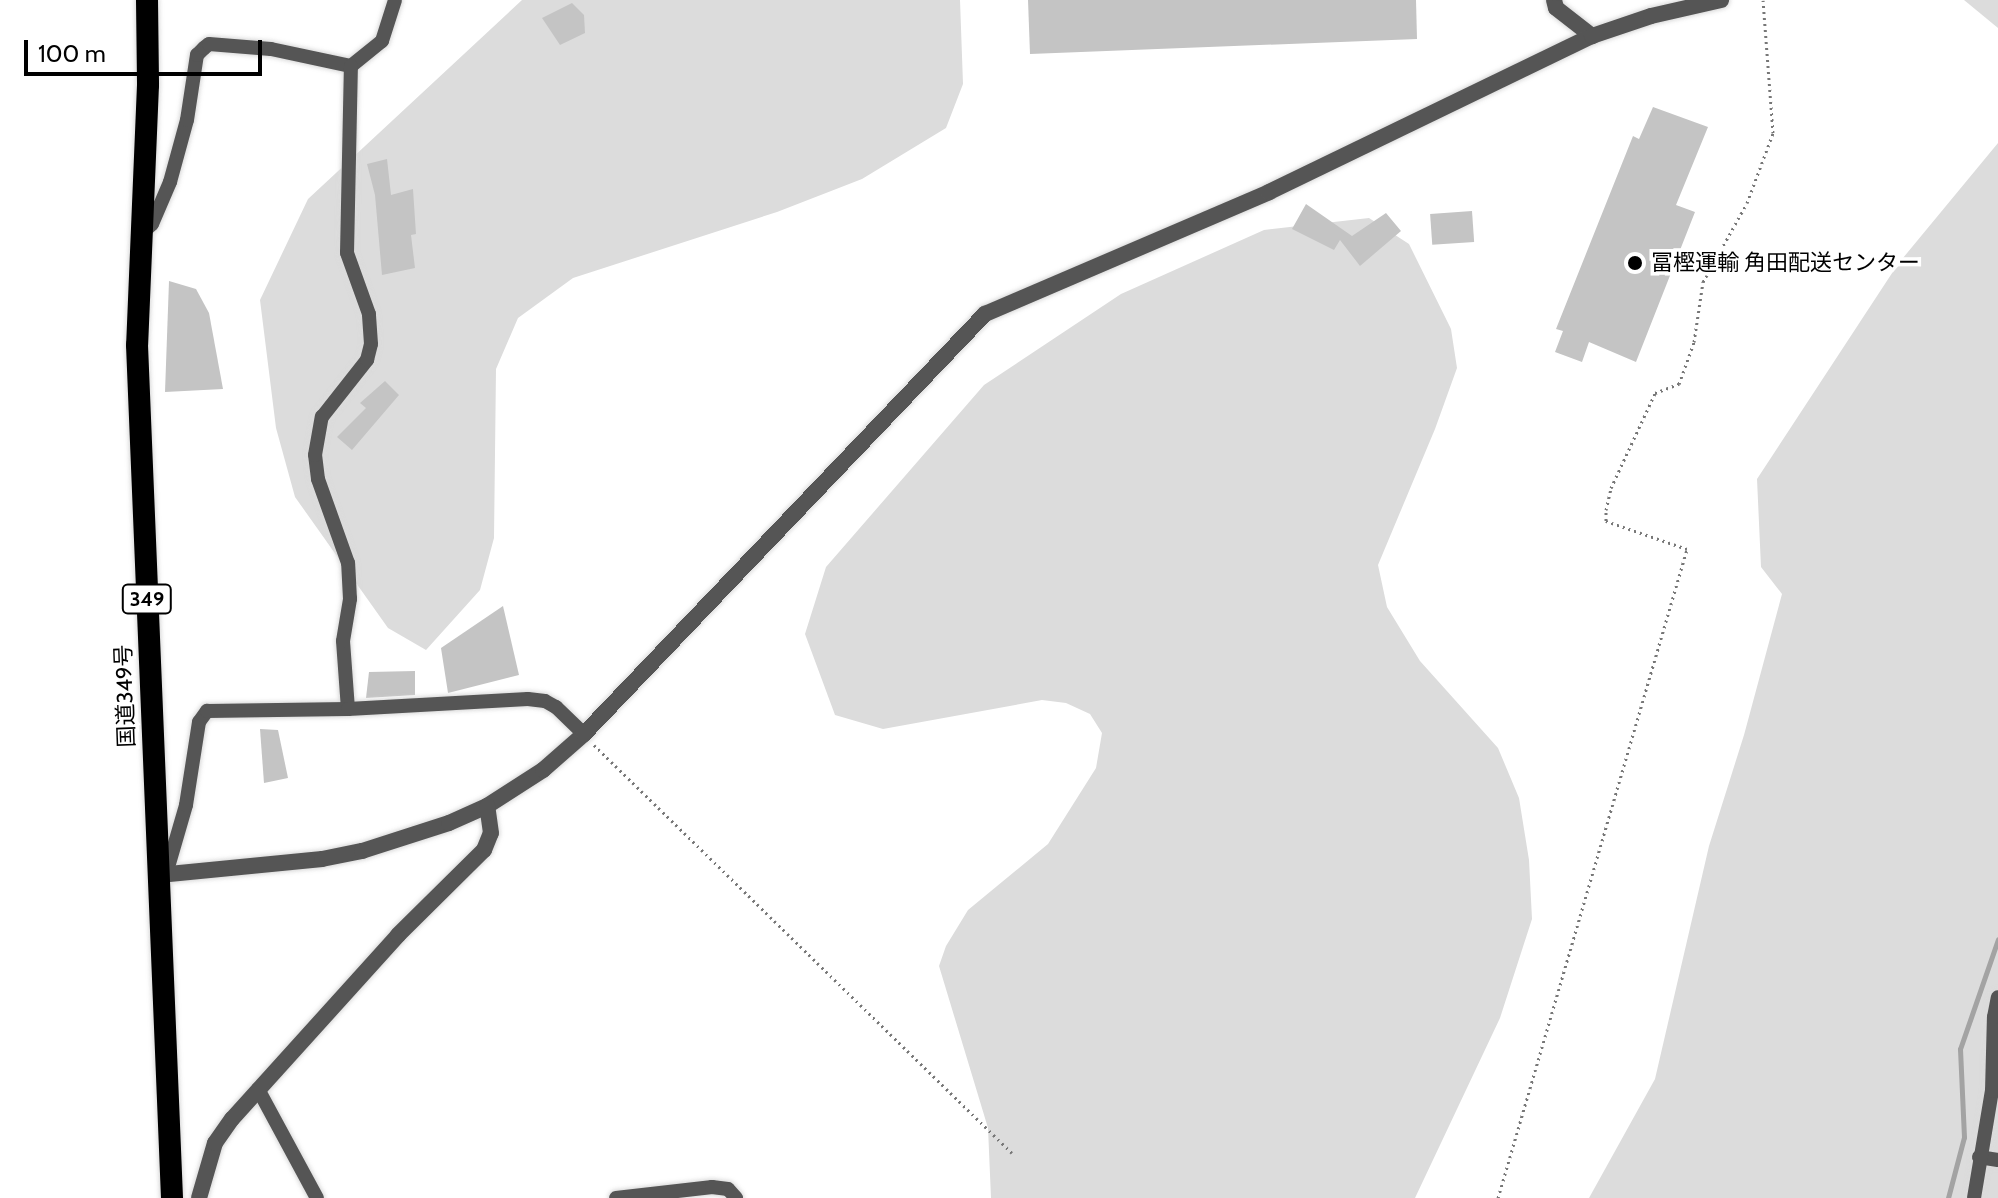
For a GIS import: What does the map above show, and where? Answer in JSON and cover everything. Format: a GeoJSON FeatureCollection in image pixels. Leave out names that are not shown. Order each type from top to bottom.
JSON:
{"type":"FeatureCollection","features":[{"type":"Feature","properties":{"kind":"highway","name":"国道349号"},"geometry":{"type":"LineString","coordinates":[[147,0],[148,85],[137,345],[163,874],[172,1198]]}},
{"type":"Feature","properties":{"kind":"street"},"geometry":{"type":"LineString","coordinates":[[348,709],[343,641],[350,599],[350,572],[318,479],[315,455],[322,417],[367,360],[371,344],[369,314],[347,253],[351,66],[382,41],[395,0]]}},
{"type":"Feature","properties":{"kind":"street"},"geometry":{"type":"LineString","coordinates":[[1554,0],[1556,8],[1592,36]]}},
{"type":"Feature","properties":{"kind":"street"},"geometry":{"type":"LineString","coordinates":[[584,734],[545,701],[348,709],[214,709],[201,716],[186,805],[163,874],[322,859],[362,851],[434,829],[487,806],[543,770],[584,734],[985,314],[1269,192],[1592,36],[1651,16],[1721,0]]}},
{"type":"Feature","properties":{"kind":"street"},"geometry":{"type":"LineString","coordinates":[[142,233],[152,224],[170,182],[187,120],[197,55],[209,44],[271,49],[351,66]]}},
{"type":"Feature","properties":{"kind":"street"},"geometry":{"type":"LineString","coordinates":[[199,1198],[215,1143],[258,1089],[398,935],[484,850],[491,833],[487,806]]}},
{"type":"Feature","properties":{"kind":"street"},"geometry":{"type":"LineString","coordinates":[[1974,1198],[1992,1091],[1994,1017],[1998,997]]}},
{"type":"Feature","properties":{"kind":"street"},"geometry":{"type":"LineString","coordinates":[[258,1089],[317,1198]]}},
{"type":"Feature","properties":{"kind":"street"},"geometry":{"type":"LineString","coordinates":[[1979,1157],[1998,1160]]}},
{"type":"Feature","properties":{"kind":"street"},"geometry":{"type":"LineString","coordinates":[[616,1198],[712,1187],[728,1189],[736,1198]]}},
{"type":"Feature","properties":{"kind":"path"},"geometry":{"type":"LineString","coordinates":[[1498,1198],[1687,549],[1606,521],[1606,510],[1611,488],[1655,393],[1679,384],[1694,342],[1703,282],[1747,203],[1773,133],[1763,0]]}},
{"type":"Feature","properties":{"kind":"path"},"geometry":{"type":"LineString","coordinates":[[584,734],[616,771],[1012,1153]]}},
{"type":"Feature","properties":{"kind":"shaded area"},"geometry":{"type":"Polygon","coordinates":[[[522,0],[960,0],[963,84],[946,128],[862,179],[777,212],[573,278],[518,318],[496,369],[494,538],[480,590],[426,650],[388,628],[295,497],[276,428],[260,300],[308,199],[522,0]]]}},
{"type":"Feature","properties":{"kind":"shaded area"},"geometry":{"type":"Polygon","coordinates":[[[1964,0],[1998,0],[1998,28],[1964,0]]]}},
{"type":"Feature","properties":{"kind":"shaded area"},"geometry":{"type":"Polygon","coordinates":[[[1998,143],[1998,1198],[1589,1198],[1655,1079],[1709,846],[1744,735],[1782,594],[1761,567],[1757,479],[1898,264],[1998,143]]]}},
{"type":"Feature","properties":{"kind":"shaded area"},"geometry":{"type":"Polygon","coordinates":[[[1369,218],[1409,244],[1451,329],[1457,368],[1378,565],[1387,607],[1420,661],[1498,748],[1519,798],[1529,860],[1532,919],[1500,1018],[1415,1198],[991,1198],[988,1128],[939,966],[946,946],[968,910],[1048,844],[1096,768],[1102,733],[1090,714],[1066,703],[1042,700],[883,729],[835,715],[805,634],[826,567],[984,385],[1121,294],[1264,230],[1369,218]]]}},
{"type":"Feature","properties":{"kind":"building"},"geometry":{"type":"Polygon","coordinates":[[[1028,0],[1416,0],[1417,39],[1030,54],[1028,0]]]}},
{"type":"Feature","properties":{"kind":"building"},"geometry":{"type":"Polygon","coordinates":[[[572,3],[584,15],[585,33],[560,45],[542,18],[572,3]]]}},
{"type":"Feature","properties":{"kind":"building"},"geometry":{"type":"Polygon","coordinates":[[[1653,107],[1708,127],[1676,205],[1695,212],[1636,362],[1589,342],[1582,362],[1555,352],[1563,331],[1556,329],[1633,136],[1639,139],[1653,107]]]}},
{"type":"Feature","properties":{"kind":"building"},"geometry":{"type":"Polygon","coordinates":[[[387,159],[391,195],[413,189],[416,234],[411,235],[415,268],[382,275],[375,195],[367,164],[387,159]]]}},
{"type":"Feature","properties":{"kind":"building"},"geometry":{"type":"Polygon","coordinates":[[[1306,204],[1352,236],[1386,213],[1401,231],[1360,266],[1340,240],[1334,250],[1292,229],[1306,204]]]}},
{"type":"Feature","properties":{"kind":"building"},"geometry":{"type":"Polygon","coordinates":[[[1472,211],[1474,242],[1432,245],[1430,214],[1472,211]]]}},
{"type":"Feature","properties":{"kind":"building"},"geometry":{"type":"Polygon","coordinates":[[[169,281],[196,289],[209,313],[223,389],[165,392],[169,281]]]}},
{"type":"Feature","properties":{"kind":"building"},"geometry":{"type":"Polygon","coordinates":[[[385,381],[399,395],[352,450],[337,437],[366,408],[360,403],[385,381]]]}},
{"type":"Feature","properties":{"kind":"building"},"geometry":{"type":"Polygon","coordinates":[[[503,606],[519,675],[448,693],[441,648],[503,606]]]}},
{"type":"Feature","properties":{"kind":"building"},"geometry":{"type":"Polygon","coordinates":[[[415,671],[415,695],[366,698],[369,672],[415,671]]]}},
{"type":"Feature","properties":{"kind":"building"},"geometry":{"type":"Polygon","coordinates":[[[260,729],[278,730],[288,778],[264,783],[260,729]]]}},
{"type":"Feature","properties":{"kind":"waterway"},"geometry":{"type":"LineString","coordinates":[[1948,1198],[1964,1137],[1960,1049],[1998,939]]}},
{"type":"Feature","properties":{"kind":"place","name":"冨樫運輸 角田配送センター"},"geometry":{"type":"Point","coordinates":[1635,263]}}]}
